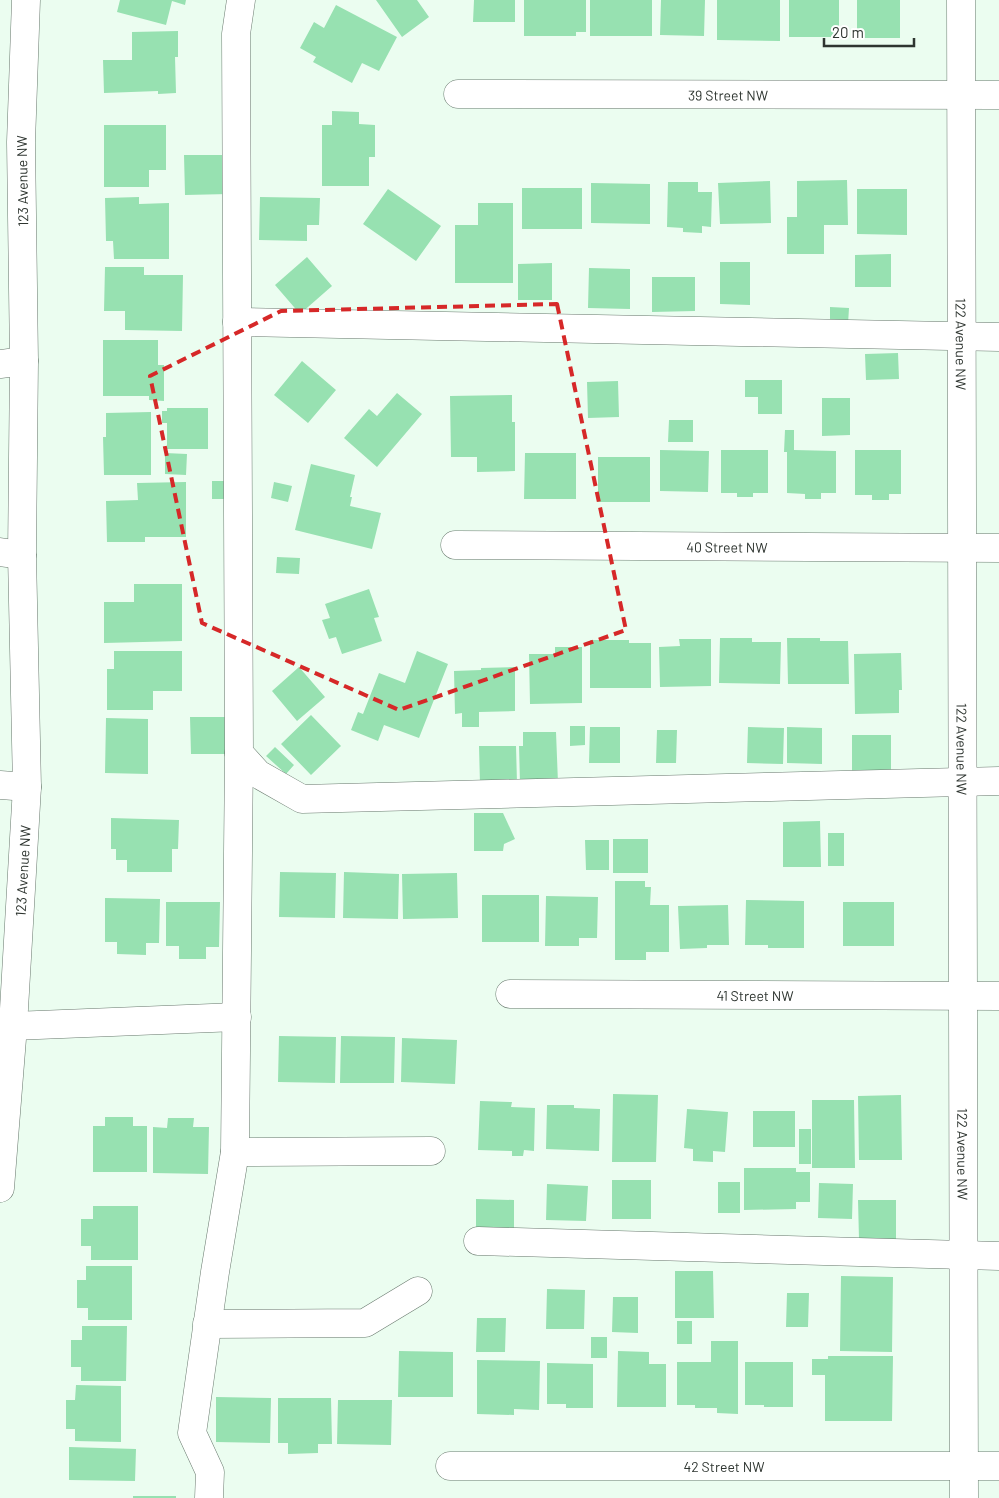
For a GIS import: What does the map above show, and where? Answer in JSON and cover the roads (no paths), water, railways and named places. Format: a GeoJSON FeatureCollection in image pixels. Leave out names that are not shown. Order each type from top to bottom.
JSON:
{"type":"FeatureCollection","features":[{"type":"Feature","properties":{"kind":"street","name":"123 Avenue NW"},"geometry":{"type":"LineString","coordinates":[[0,1188],[7,1026],[27,787],[11,554],[10,142],[26,0]]}},
{"type":"Feature","properties":{"kind":"street"},"geometry":{"type":"LineString","coordinates":[[209,1498],[210,1472],[192,1433],[207,1324],[236,1152],[240,753],[236,34],[242,0]]}},
{"type":"Feature","properties":{"kind":"street","name":"122 Avenue NW"},"geometry":{"type":"LineString","coordinates":[[961,0],[964,1498]]}},
{"type":"Feature","properties":{"kind":"street","name":"39 Street NW"},"geometry":{"type":"LineString","coordinates":[[458,94],[999,95]]}},
{"type":"Feature","properties":{"kind":"street"},"geometry":{"type":"LineString","coordinates":[[238,322],[999,336]]}},
{"type":"Feature","properties":{"kind":"street","name":"40 Street NW"},"geometry":{"type":"LineString","coordinates":[[455,545],[999,548]]}},
{"type":"Feature","properties":{"kind":"street"},"geometry":{"type":"LineString","coordinates":[[240,753],[258,774],[302,798],[999,781]]}},
{"type":"Feature","properties":{"kind":"street"},"geometry":{"type":"LineString","coordinates":[[0,785],[27,787]]}},
{"type":"Feature","properties":{"kind":"street","name":"41 Street NW"},"geometry":{"type":"LineString","coordinates":[[510,994],[999,996]]}},
{"type":"Feature","properties":{"kind":"street"},"geometry":{"type":"LineString","coordinates":[[7,1026],[237,1017]]}},
{"type":"Feature","properties":{"kind":"street"},"geometry":{"type":"LineString","coordinates":[[236,1152],[431,1151]]}},
{"type":"Feature","properties":{"kind":"street"},"geometry":{"type":"LineString","coordinates":[[478,1241],[999,1256]]}},
{"type":"Feature","properties":{"kind":"street"},"geometry":{"type":"LineString","coordinates":[[207,1324],[365,1323],[418,1291]]}},
{"type":"Feature","properties":{"kind":"street","name":"42 Street NW"},"geometry":{"type":"LineString","coordinates":[[450,1466],[999,1466]]}}]}
